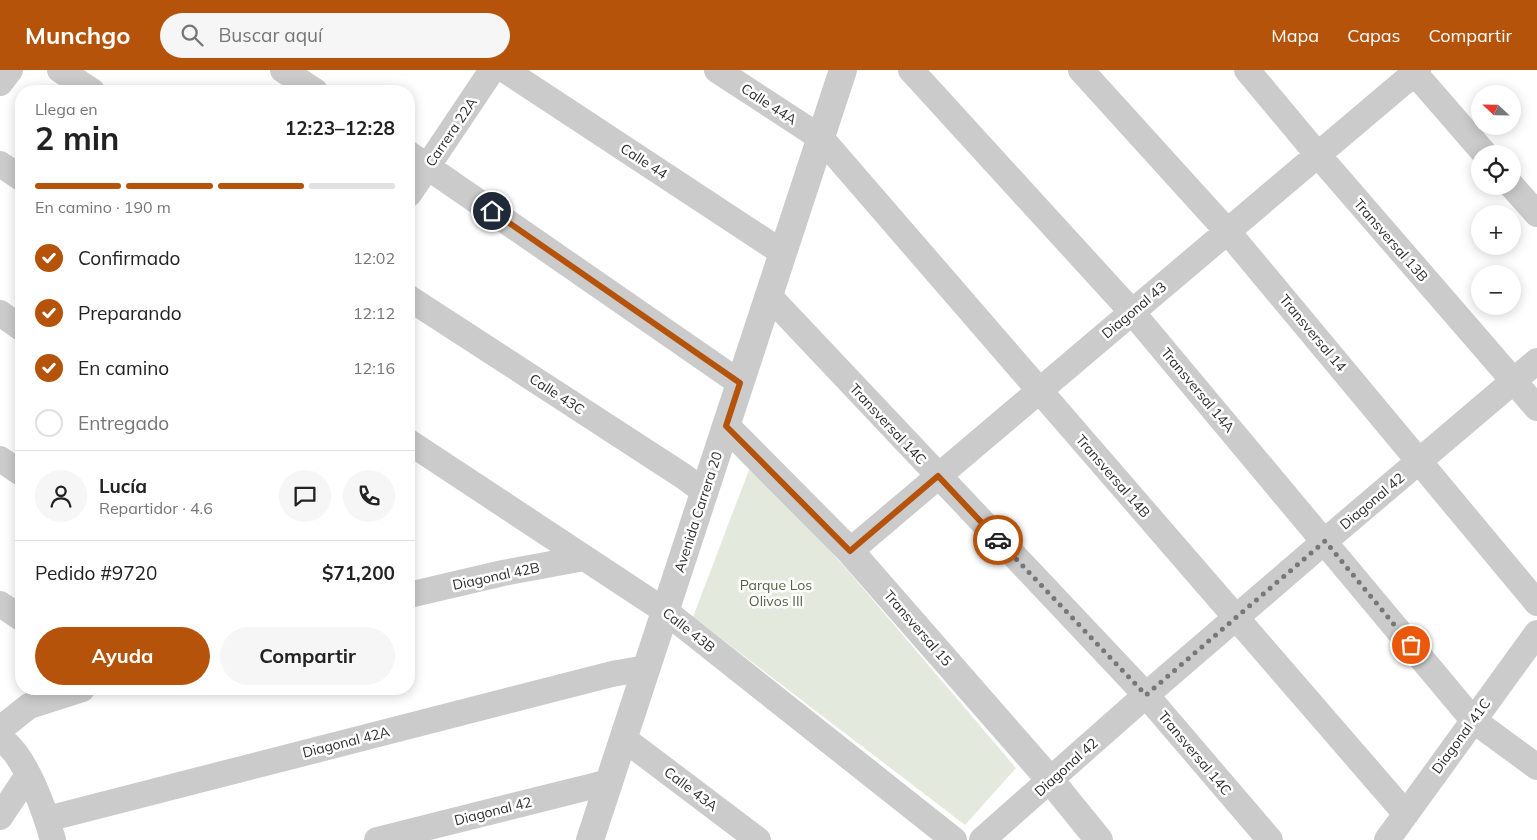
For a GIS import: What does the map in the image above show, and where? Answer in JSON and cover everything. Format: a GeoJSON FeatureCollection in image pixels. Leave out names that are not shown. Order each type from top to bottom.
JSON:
{"type":"FeatureCollection","features":[{"type":"Feature","properties":{"kind":"street"},"geometry":{"type":"LineString","coordinates":[[0,84],[10,70]]}},
{"type":"Feature","properties":{"kind":"street"},"geometry":{"type":"LineString","coordinates":[[60,70],[83,85]]}},
{"type":"Feature","properties":{"kind":"street"},"geometry":{"type":"LineString","coordinates":[[283,70],[306,85]]}},
{"type":"Feature","properties":{"kind":"street","name":"Carrera 22A"},"geometry":{"type":"LineString","coordinates":[[418,160],[492,70]]}},
{"type":"Feature","properties":{"kind":"street","name":"Calle 44"},"geometry":{"type":"LineString","coordinates":[[505,70],[783,252]]}},
{"type":"Feature","properties":{"kind":"street","name":"Calle 44A"},"geometry":{"type":"LineString","coordinates":[[717,70],[821,138]]}},
{"type":"Feature","properties":{"kind":"street","name":"Avenida Carrera 20"},"geometry":{"type":"LineString","coordinates":[[590,840],[843,70]]}},
{"type":"Feature","properties":{"kind":"street","name":"Transversal 14A"},"geometry":{"type":"LineString","coordinates":[[911,70],[1132,312],[1473,720]]}},
{"type":"Feature","properties":{"kind":"street","name":"Transversal 14"},"geometry":{"type":"LineString","coordinates":[[1081,70],[1228,232],[1537,603]]}},
{"type":"Feature","properties":{"kind":"street","name":"Transversal 13B"},"geometry":{"type":"LineString","coordinates":[[1247,70],[1537,408]]}},
{"type":"Feature","properties":{"kind":"street"},"geometry":{"type":"LineString","coordinates":[[1415,71],[1477,145]]}},
{"type":"Feature","properties":{"kind":"street","name":"Diagonal 43"},"geometry":{"type":"LineString","coordinates":[[850,551],[1228,232],[1415,71]]}},
{"type":"Feature","properties":{"kind":"street","name":"Transversal 14B"},"geometry":{"type":"LineString","coordinates":[[821,138],[1406,814]]}},
{"type":"Feature","properties":{"kind":"street"},"geometry":{"type":"LineString","coordinates":[[418,160],[740,383]]}},
{"type":"Feature","properties":{"kind":"street"},"geometry":{"type":"LineString","coordinates":[[0,164],[15,174]]}},
{"type":"Feature","properties":{"kind":"street"},"geometry":{"type":"LineString","coordinates":[[1520,195],[1537,214]]}},
{"type":"Feature","properties":{"kind":"street","name":"Transversal 14C"},"geometry":{"type":"LineString","coordinates":[[769,296],[1146,695],[1270,840]]}},
{"type":"Feature","properties":{"kind":"street","name":"Calle 43C"},"geometry":{"type":"LineString","coordinates":[[415,302],[683,476],[704,492]]}},
{"type":"Feature","properties":{"kind":"street"},"geometry":{"type":"LineString","coordinates":[[0,313],[15,324]]}},
{"type":"Feature","properties":{"kind":"street","name":"Diagonal 42"},"geometry":{"type":"LineString","coordinates":[[982,840],[1051,781],[1146,695],[1537,361]]}},
{"type":"Feature","properties":{"kind":"street","name":"Transversal 15"},"geometry":{"type":"LineString","coordinates":[[726,426],[850,551],[1051,781],[1099,840]]}},
{"type":"Feature","properties":{"kind":"street","name":"Calle 43B"},"geometry":{"type":"LineString","coordinates":[[415,446],[665,611],[954,840]]}},
{"type":"Feature","properties":{"kind":"street"},"geometry":{"type":"LineString","coordinates":[[0,459],[15,469]]}},
{"type":"Feature","properties":{"kind":"street","name":"Diagonal 42B"},"geometry":{"type":"LineString","coordinates":[[415,594],[584,558]]}},
{"type":"Feature","properties":{"kind":"street"},"geometry":{"type":"LineString","coordinates":[[0,604],[15,614]]}},
{"type":"Feature","properties":{"kind":"street","name":"Diagonal 41C"},"geometry":{"type":"LineString","coordinates":[[1387,840],[1537,633]]}},
{"type":"Feature","properties":{"kind":"street","name":"Diagonal 42A"},"geometry":{"type":"LineString","coordinates":[[50,829],[612,674],[646,668]]}},
{"type":"Feature","properties":{"kind":"street"},"geometry":{"type":"LineString","coordinates":[[0,729],[29,706],[63,695]]}},
{"type":"Feature","properties":{"kind":"street"},"geometry":{"type":"LineString","coordinates":[[1473,720],[1537,767]]}},
{"type":"Feature","properties":{"kind":"street"},"geometry":{"type":"LineString","coordinates":[[0,737],[16,753],[28,775],[50,829]]}},
{"type":"Feature","properties":{"kind":"street","name":"Calle 43A"},"geometry":{"type":"LineString","coordinates":[[624,738],[758,840]]}},
{"type":"Feature","properties":{"kind":"street"},"geometry":{"type":"LineString","coordinates":[[0,817],[28,775]]}},
{"type":"Feature","properties":{"kind":"street","name":"Diagonal 42"},"geometry":{"type":"LineString","coordinates":[[377,840],[610,782]]}},
{"type":"Feature","properties":{"kind":"green space","name":"Parque Los Olivos III"},"geometry":{"type":"Polygon","coordinates":[[[752,462],[850,573],[1016,768],[965,825],[693,617],[752,462]]]}},
{"type":"Feature","properties":{"kind":"way so far"},"geometry":{"type":"LineString","coordinates":[[998,540],[1146,695],[1325,541],[1411,645]]}},
{"type":"Feature","properties":{"kind":"route"},"geometry":{"type":"LineString","coordinates":[[492,211],[740,383],[726,426],[850,551],[938,476],[998,540]]}}]}
